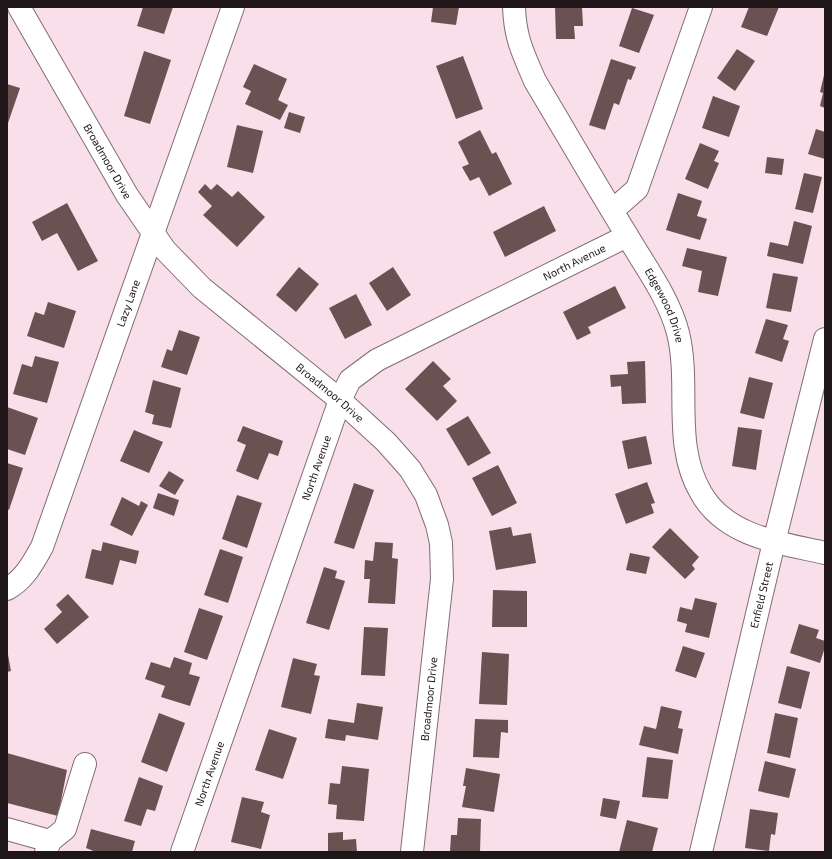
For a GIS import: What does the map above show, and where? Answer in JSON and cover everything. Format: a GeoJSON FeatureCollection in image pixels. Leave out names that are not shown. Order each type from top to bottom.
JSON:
{"type":"FeatureCollection","features":[{"type":"Feature","properties":{"kind":"street","name":"Broadmoor Drive"},"geometry":{"type":"LineString","coordinates":[[19,7],[127,195],[152,234],[182,270],[202,288],[340,400],[386,442],[410,469],[426,495],[433,510],[441,543],[442,579],[412,852]]}},
{"type":"Feature","properties":{"kind":"street","name":"Lazy Lane"},"geometry":{"type":"LineString","coordinates":[[7,589],[19,582],[28,571],[42,547],[233,7]]}},
{"type":"Feature","properties":{"kind":"street","name":"Edgewood Drive"},"geometry":{"type":"LineString","coordinates":[[514,7],[515,29],[523,54],[535,81],[662,293],[678,333],[683,365],[684,444],[691,471],[701,494],[722,518],[747,533],[774,542],[825,553]]}},
{"type":"Feature","properties":{"kind":"street"},"geometry":{"type":"LineString","coordinates":[[613,210],[637,189],[701,7]]}},
{"type":"Feature","properties":{"kind":"street","name":"North Avenue"},"geometry":{"type":"LineString","coordinates":[[182,852],[340,400],[350,380],[377,360],[627,236]]}},
{"type":"Feature","properties":{"kind":"street","name":"Enfield Street"},"geometry":{"type":"LineString","coordinates":[[701,852],[774,542],[825,339]]}},
{"type":"Feature","properties":{"kind":"street"},"geometry":{"type":"LineString","coordinates":[[7,829],[48,846],[65,829],[85,764]]}},
{"type":"Feature","properties":{"kind":"building"},"geometry":{"type":"Polygon","coordinates":[[[143,7],[173,7],[164,34],[137,26],[143,7]]]}},
{"type":"Feature","properties":{"kind":"building"},"geometry":{"type":"Polygon","coordinates":[[[433,7],[459,7],[456,25],[431,22],[433,7]]]}},
{"type":"Feature","properties":{"kind":"building"},"geometry":{"type":"Polygon","coordinates":[[[555,7],[582,7],[583,26],[574,26],[575,39],[556,39],[555,7]]]}},
{"type":"Feature","properties":{"kind":"building"},"geometry":{"type":"Polygon","coordinates":[[[749,7],[779,7],[767,36],[741,27],[749,7]]]}},
{"type":"Feature","properties":{"kind":"building"},"geometry":{"type":"Polygon","coordinates":[[[632,8],[654,15],[639,53],[619,46],[632,8]]]}},
{"type":"Feature","properties":{"kind":"building"},"geometry":{"type":"Polygon","coordinates":[[[737,49],[755,61],[735,91],[717,78],[737,49]]]}},
{"type":"Feature","properties":{"kind":"building"},"geometry":{"type":"Polygon","coordinates":[[[144,51],[171,60],[150,124],[124,116],[144,51]]]}},
{"type":"Feature","properties":{"kind":"building"},"geometry":{"type":"Polygon","coordinates":[[[463,56],[483,109],[456,119],[436,66],[463,56]]]}},
{"type":"Feature","properties":{"kind":"building"},"geometry":{"type":"Polygon","coordinates":[[[611,59],[636,67],[631,80],[628,79],[619,105],[614,103],[605,130],[589,125],[611,59]]]}},
{"type":"Feature","properties":{"kind":"building"},"geometry":{"type":"Polygon","coordinates":[[[254,64],[287,79],[278,100],[288,105],[280,120],[245,104],[251,91],[243,87],[254,64]]]}},
{"type":"Feature","properties":{"kind":"building"},"geometry":{"type":"Polygon","coordinates":[[[824,75],[825,108],[820,106],[823,93],[820,92],[824,75]]]}},
{"type":"Feature","properties":{"kind":"building"},"geometry":{"type":"Polygon","coordinates":[[[7,84],[20,88],[7,126],[7,84]]]}},
{"type":"Feature","properties":{"kind":"building"},"geometry":{"type":"Polygon","coordinates":[[[713,96],[740,106],[729,137],[702,128],[713,96]]]}},
{"type":"Feature","properties":{"kind":"building"},"geometry":{"type":"Polygon","coordinates":[[[289,112],[305,117],[300,133],[284,128],[289,112]]]}},
{"type":"Feature","properties":{"kind":"building"},"geometry":{"type":"Polygon","coordinates":[[[237,125],[263,131],[253,173],[227,167],[237,125]]]}},
{"type":"Feature","properties":{"kind":"building"},"geometry":{"type":"Polygon","coordinates":[[[816,129],[825,132],[825,159],[808,154],[816,129]]]}},
{"type":"Feature","properties":{"kind":"building"},"geometry":{"type":"Polygon","coordinates":[[[480,130],[492,154],[496,152],[512,184],[489,196],[479,177],[470,181],[462,167],[469,164],[458,142],[480,130]]]}},
{"type":"Feature","properties":{"kind":"building"},"geometry":{"type":"Polygon","coordinates":[[[700,143],[719,151],[714,161],[719,163],[708,189],[685,179],[700,143]]]}},
{"type":"Feature","properties":{"kind":"building"},"geometry":{"type":"Polygon","coordinates":[[[767,157],[784,159],[782,175],[765,173],[767,157]]]}},
{"type":"Feature","properties":{"kind":"building"},"geometry":{"type":"Polygon","coordinates":[[[804,173],[822,177],[813,213],[795,209],[804,173]]]}},
{"type":"Feature","properties":{"kind":"building"},"geometry":{"type":"Polygon","coordinates":[[[205,184],[211,190],[217,184],[232,197],[238,191],[265,217],[237,247],[203,215],[212,206],[198,192],[205,184]]]}},
{"type":"Feature","properties":{"kind":"building"},"geometry":{"type":"Polygon","coordinates":[[[678,193],[702,201],[697,216],[707,219],[700,240],[666,230],[678,193]]]}},
{"type":"Feature","properties":{"kind":"building"},"geometry":{"type":"Polygon","coordinates":[[[67,203],[98,261],[78,271],[57,233],[42,241],[32,222],[67,203]]]}},
{"type":"Feature","properties":{"kind":"building"},"geometry":{"type":"Polygon","coordinates":[[[544,206],[556,231],[505,257],[493,232],[544,206]]]}},
{"type":"Feature","properties":{"kind":"building"},"geometry":{"type":"Polygon","coordinates":[[[794,221],[812,226],[803,264],[767,256],[770,242],[788,246],[794,221]]]}},
{"type":"Feature","properties":{"kind":"building"},"geometry":{"type":"Polygon","coordinates":[[[687,248],[727,257],[718,296],[698,292],[702,271],[682,266],[687,248]]]}},
{"type":"Feature","properties":{"kind":"building"},"geometry":{"type":"Polygon","coordinates":[[[299,267],[319,284],[296,312],[276,295],[299,267]]]}},
{"type":"Feature","properties":{"kind":"building"},"geometry":{"type":"Polygon","coordinates":[[[393,267],[411,295],[387,311],[369,283],[393,267]]]}},
{"type":"Feature","properties":{"kind":"building"},"geometry":{"type":"Polygon","coordinates":[[[773,273],[798,277],[791,312],[766,308],[773,273]]]}},
{"type":"Feature","properties":{"kind":"building"},"geometry":{"type":"Polygon","coordinates":[[[615,286],[626,308],[588,327],[591,333],[577,340],[563,312],[615,286]]]}},
{"type":"Feature","properties":{"kind":"building"},"geometry":{"type":"Polygon","coordinates":[[[356,294],[372,325],[345,339],[329,308],[356,294]]]}},
{"type":"Feature","properties":{"kind":"building"},"geometry":{"type":"Polygon","coordinates":[[[48,302],[76,311],[64,348],[27,336],[35,312],[44,315],[48,302]]]}},
{"type":"Feature","properties":{"kind":"building"},"geometry":{"type":"Polygon","coordinates":[[[766,319],[788,325],[783,339],[789,341],[782,362],[755,353],[766,319]]]}},
{"type":"Feature","properties":{"kind":"building"},"geometry":{"type":"Polygon","coordinates":[[[179,330],[200,337],[187,375],[161,367],[167,349],[172,351],[179,330]]]}},
{"type":"Feature","properties":{"kind":"building"},"geometry":{"type":"Polygon","coordinates":[[[35,356],[59,362],[47,403],[13,394],[22,364],[32,367],[35,356]]]}},
{"type":"Feature","properties":{"kind":"building"},"geometry":{"type":"Polygon","coordinates":[[[433,361],[451,379],[443,386],[457,401],[437,421],[405,389],[433,361]]]}},
{"type":"Feature","properties":{"kind":"building"},"geometry":{"type":"Polygon","coordinates":[[[645,361],[646,403],[622,404],[621,386],[611,387],[610,375],[628,374],[627,362],[645,361]]]}},
{"type":"Feature","properties":{"kind":"building"},"geometry":{"type":"Polygon","coordinates":[[[749,377],[773,383],[764,419],[740,413],[749,377]]]}},
{"type":"Feature","properties":{"kind":"building"},"geometry":{"type":"Polygon","coordinates":[[[153,380],[181,388],[171,428],[152,424],[154,415],[145,412],[153,380]]]}},
{"type":"Feature","properties":{"kind":"building"},"geometry":{"type":"Polygon","coordinates":[[[7,407],[38,418],[25,455],[7,449],[7,407]]]}},
{"type":"Feature","properties":{"kind":"building"},"geometry":{"type":"Polygon","coordinates":[[[468,416],[491,453],[468,466],[446,429],[468,416]]]}},
{"type":"Feature","properties":{"kind":"building"},"geometry":{"type":"Polygon","coordinates":[[[243,426],[283,441],[278,456],[269,453],[258,480],[236,471],[246,445],[237,441],[243,426]]]}},
{"type":"Feature","properties":{"kind":"building"},"geometry":{"type":"Polygon","coordinates":[[[738,427],[762,430],[756,470],[732,466],[738,427]]]}},
{"type":"Feature","properties":{"kind":"building"},"geometry":{"type":"Polygon","coordinates":[[[134,430],[163,442],[149,473],[120,461],[134,430]]]}},
{"type":"Feature","properties":{"kind":"building"},"geometry":{"type":"Polygon","coordinates":[[[646,436],[652,464],[628,469],[622,441],[646,436]]]}},
{"type":"Feature","properties":{"kind":"building"},"geometry":{"type":"Polygon","coordinates":[[[7,463],[23,468],[9,510],[7,509],[7,463]]]}},
{"type":"Feature","properties":{"kind":"building"},"geometry":{"type":"Polygon","coordinates":[[[498,465],[517,503],[492,516],[472,478],[498,465]]]}},
{"type":"Feature","properties":{"kind":"building"},"geometry":{"type":"Polygon","coordinates":[[[169,471],[184,480],[175,495],[159,486],[169,471]]]}},
{"type":"Feature","properties":{"kind":"building"},"geometry":{"type":"Polygon","coordinates":[[[647,482],[655,503],[651,504],[654,513],[626,524],[615,494],[647,482]]]}},
{"type":"Feature","properties":{"kind":"building"},"geometry":{"type":"Polygon","coordinates":[[[354,483],[374,490],[354,549],[334,543],[354,483]]]}},
{"type":"Feature","properties":{"kind":"building"},"geometry":{"type":"Polygon","coordinates":[[[158,493],[179,500],[174,516],[153,508],[158,493]]]}},
{"type":"Feature","properties":{"kind":"building"},"geometry":{"type":"Polygon","coordinates":[[[237,495],[262,503],[247,548],[222,539],[237,495]]]}},
{"type":"Feature","properties":{"kind":"building"},"geometry":{"type":"Polygon","coordinates":[[[122,497],[139,506],[141,501],[148,505],[132,536],[110,525],[122,497]]]}},
{"type":"Feature","properties":{"kind":"building"},"geometry":{"type":"Polygon","coordinates":[[[511,527],[513,536],[531,533],[536,563],[496,570],[489,531],[511,527]]]}},
{"type":"Feature","properties":{"kind":"building"},"geometry":{"type":"Polygon","coordinates":[[[670,528],[699,557],[692,565],[695,569],[685,579],[652,547],[670,528]]]}},
{"type":"Feature","properties":{"kind":"building"},"geometry":{"type":"Polygon","coordinates":[[[103,542],[139,551],[136,564],[120,560],[113,585],[85,578],[92,549],[101,551],[103,542]]]}},
{"type":"Feature","properties":{"kind":"building"},"geometry":{"type":"Polygon","coordinates":[[[375,542],[393,543],[392,558],[398,559],[395,604],[368,603],[370,579],[364,579],[365,560],[373,561],[375,542]]]}},
{"type":"Feature","properties":{"kind":"building"},"geometry":{"type":"Polygon","coordinates":[[[220,549],[243,557],[228,603],[204,595],[220,549]]]}},
{"type":"Feature","properties":{"kind":"building"},"geometry":{"type":"Polygon","coordinates":[[[630,553],[650,557],[646,574],[626,570],[630,553]]]}},
{"type":"Feature","properties":{"kind":"building"},"geometry":{"type":"Polygon","coordinates":[[[324,567],[337,571],[335,578],[345,581],[329,630],[306,623],[324,567]]]}},
{"type":"Feature","properties":{"kind":"building"},"geometry":{"type":"Polygon","coordinates":[[[493,590],[527,591],[527,627],[492,627],[493,590]]]}},
{"type":"Feature","properties":{"kind":"building"},"geometry":{"type":"Polygon","coordinates":[[[68,594],[89,617],[57,644],[44,629],[62,612],[56,605],[68,594]]]}},
{"type":"Feature","properties":{"kind":"building"},"geometry":{"type":"Polygon","coordinates":[[[695,598],[717,603],[709,638],[685,632],[687,624],[677,621],[680,607],[692,610],[695,598]]]}},
{"type":"Feature","properties":{"kind":"building"},"geometry":{"type":"Polygon","coordinates":[[[199,608],[223,616],[207,660],[184,652],[199,608]]]}},
{"type":"Feature","properties":{"kind":"building"},"geometry":{"type":"Polygon","coordinates":[[[799,624],[819,630],[816,638],[825,641],[825,647],[820,663],[790,653],[799,624]]]}},
{"type":"Feature","properties":{"kind":"building"},"geometry":{"type":"Polygon","coordinates":[[[364,627],[388,628],[385,676],[361,675],[364,627]]]}},
{"type":"Feature","properties":{"kind":"building"},"geometry":{"type":"Polygon","coordinates":[[[683,646],[705,653],[696,678],[675,671],[683,646]]]}},
{"type":"Feature","properties":{"kind":"building"},"geometry":{"type":"Polygon","coordinates":[[[7,649],[11,671],[7,672],[7,649]]]}},
{"type":"Feature","properties":{"kind":"building"},"geometry":{"type":"Polygon","coordinates":[[[482,652],[509,654],[507,705],[479,704],[482,652]]]}},
{"type":"Feature","properties":{"kind":"building"},"geometry":{"type":"Polygon","coordinates":[[[174,657],[192,663],[189,674],[200,677],[190,706],[161,697],[165,686],[145,679],[151,662],[170,668],[174,657]]]}},
{"type":"Feature","properties":{"kind":"building"},"geometry":{"type":"Polygon","coordinates":[[[293,658],[317,664],[314,675],[320,676],[311,714],[281,707],[293,658]]]}},
{"type":"Feature","properties":{"kind":"building"},"geometry":{"type":"Polygon","coordinates":[[[787,666],[810,672],[801,709],[778,703],[787,666]]]}},
{"type":"Feature","properties":{"kind":"building"},"geometry":{"type":"Polygon","coordinates":[[[357,703],[383,707],[378,740],[346,735],[345,741],[325,738],[328,719],[354,723],[357,703]]]}},
{"type":"Feature","properties":{"kind":"building"},"geometry":{"type":"Polygon","coordinates":[[[661,706],[682,711],[678,728],[683,729],[678,754],[639,745],[644,726],[656,729],[661,706]]]}},
{"type":"Feature","properties":{"kind":"building"},"geometry":{"type":"Polygon","coordinates":[[[159,713],[185,723],[167,772],[141,762],[159,713]]]}},
{"type":"Feature","properties":{"kind":"building"},"geometry":{"type":"Polygon","coordinates":[[[775,713],[798,718],[790,758],[767,753],[775,713]]]}},
{"type":"Feature","properties":{"kind":"building"},"geometry":{"type":"Polygon","coordinates":[[[475,719],[508,720],[508,733],[501,732],[499,758],[473,757],[475,719]]]}},
{"type":"Feature","properties":{"kind":"building"},"geometry":{"type":"Polygon","coordinates":[[[269,729],[297,738],[283,779],[255,770],[269,729]]]}},
{"type":"Feature","properties":{"kind":"building"},"geometry":{"type":"Polygon","coordinates":[[[7,753],[67,770],[58,816],[7,803],[7,753]]]}},
{"type":"Feature","properties":{"kind":"building"},"geometry":{"type":"Polygon","coordinates":[[[647,757],[673,760],[668,799],[642,797],[647,757]]]}},
{"type":"Feature","properties":{"kind":"building"},"geometry":{"type":"Polygon","coordinates":[[[765,761],[796,769],[789,798],[758,791],[765,761]]]}},
{"type":"Feature","properties":{"kind":"building"},"geometry":{"type":"Polygon","coordinates":[[[342,766],[369,769],[364,821],[336,819],[337,805],[328,804],[330,783],[340,784],[342,766]]]}},
{"type":"Feature","properties":{"kind":"building"},"geometry":{"type":"Polygon","coordinates":[[[466,768],[500,774],[494,812],[462,807],[466,786],[463,786],[466,768]]]}},
{"type":"Feature","properties":{"kind":"building"},"geometry":{"type":"Polygon","coordinates":[[[139,777],[163,786],[155,811],[147,809],[141,826],[124,821],[139,777]]]}},
{"type":"Feature","properties":{"kind":"building"},"geometry":{"type":"Polygon","coordinates":[[[242,797],[264,802],[261,812],[270,815],[261,849],[231,842],[242,797]]]}},
{"type":"Feature","properties":{"kind":"building"},"geometry":{"type":"Polygon","coordinates":[[[603,798],[620,801],[616,819],[600,816],[603,798]]]}},
{"type":"Feature","properties":{"kind":"building"},"geometry":{"type":"Polygon","coordinates":[[[750,809],[778,813],[775,835],[771,834],[769,851],[745,848],[750,809]]]}},
{"type":"Feature","properties":{"kind":"building"},"geometry":{"type":"Polygon","coordinates":[[[458,818],[481,819],[480,852],[450,852],[451,835],[457,835],[458,818]]]}},
{"type":"Feature","properties":{"kind":"building"},"geometry":{"type":"Polygon","coordinates":[[[627,820],[658,828],[652,852],[619,852],[627,820]]]}},
{"type":"Feature","properties":{"kind":"building"},"geometry":{"type":"Polygon","coordinates":[[[91,829],[135,841],[132,852],[96,852],[86,848],[91,829]]]}},
{"type":"Feature","properties":{"kind":"building"},"geometry":{"type":"Polygon","coordinates":[[[343,832],[343,840],[356,839],[357,852],[328,852],[328,833],[343,832]]]}}]}
